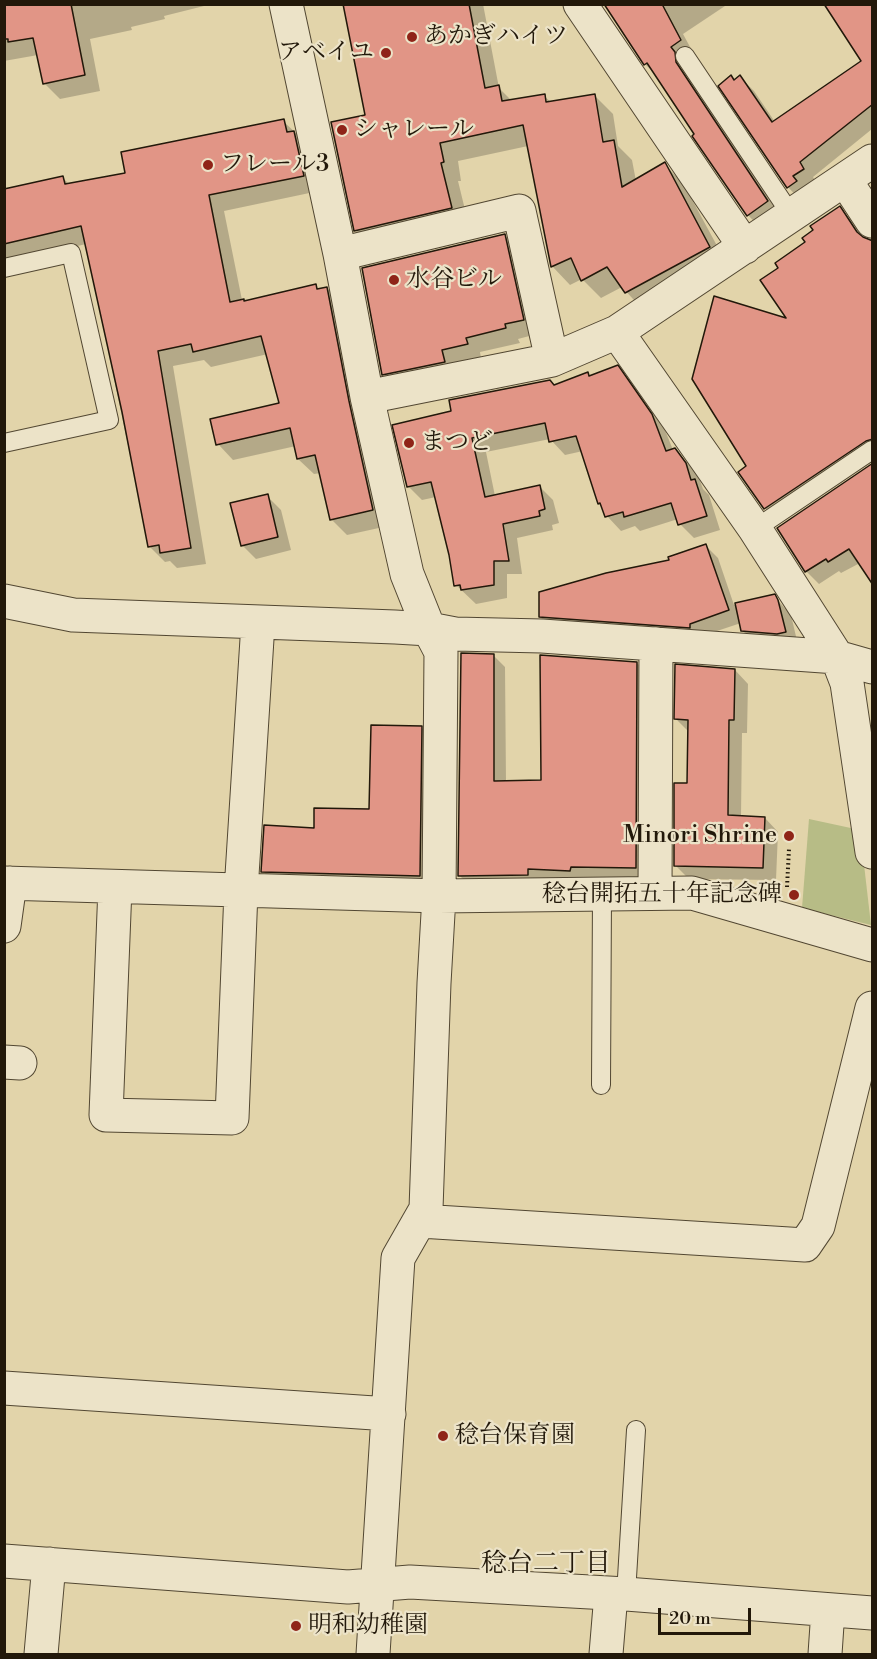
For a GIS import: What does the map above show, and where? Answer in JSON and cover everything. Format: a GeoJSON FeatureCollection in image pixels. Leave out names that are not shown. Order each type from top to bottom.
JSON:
{"type":"FeatureCollection","features":[{"type":"Feature","properties":{"kind":"street"},"geometry":{"type":"LineString","coordinates":[[286,4],[340,254],[367,397],[407,574],[429,629],[441,652],[439,896],[426,1209],[398,1258],[373,1654]]}},
{"type":"Feature","properties":{"kind":"street"},"geometry":{"type":"LineString","coordinates":[[580,4],[745,247]]}},
{"type":"Feature","properties":{"kind":"street"},"geometry":{"type":"LineString","coordinates":[[367,397],[552,360],[617,332],[873,161]]}},
{"type":"Feature","properties":{"kind":"street"},"geometry":{"type":"LineString","coordinates":[[845,180],[873,221]]}},
{"type":"Feature","properties":{"kind":"street"},"geometry":{"type":"LineString","coordinates":[[340,254],[519,211],[552,360]]}},
{"type":"Feature","properties":{"kind":"street"},"geometry":{"type":"LineString","coordinates":[[617,332],[755,529],[837,657],[847,683],[873,852]]}},
{"type":"Feature","properties":{"kind":"street"},"geometry":{"type":"LineString","coordinates":[[4,601],[73,615],[429,629],[455,634],[542,636],[837,657],[873,667]]}},
{"type":"Feature","properties":{"kind":"street"},"geometry":{"type":"LineString","coordinates":[[116,887],[106,1115],[232,1118],[241,891],[258,623]]}},
{"type":"Feature","properties":{"kind":"street"},"geometry":{"type":"LineString","coordinates":[[655,893],[656,644]]}},
{"type":"Feature","properties":{"kind":"street"},"geometry":{"type":"LineString","coordinates":[[4,926],[7,883],[439,896],[692,892],[873,945]]}},
{"type":"Feature","properties":{"kind":"street"},"geometry":{"type":"LineString","coordinates":[[420,1221],[805,1245],[818,1226],[873,1008]]}},
{"type":"Feature","properties":{"kind":"street"},"geometry":{"type":"LineString","coordinates":[[4,1389],[389,1414]]}},
{"type":"Feature","properties":{"kind":"street"},"geometry":{"type":"LineString","coordinates":[[4,1561],[348,1587],[410,1582],[619,1594],[873,1613]]}},
{"type":"Feature","properties":{"kind":"street"},"geometry":{"type":"LineString","coordinates":[[41,1654],[49,1564]]}},
{"type":"Feature","properties":{"kind":"street"},"geometry":{"type":"LineString","coordinates":[[606,1654],[619,1594]]}},
{"type":"Feature","properties":{"kind":"street"},"geometry":{"type":"LineString","coordinates":[[825,1654],[828,1610]]}},
{"type":"Feature","properties":{"kind":"lane"},"geometry":{"type":"LineString","coordinates":[[685,56],[792,216]]}},
{"type":"Feature","properties":{"kind":"lane"},"geometry":{"type":"LineString","coordinates":[[4,268],[71,253],[109,420],[4,443]]}},
{"type":"Feature","properties":{"kind":"lane"},"geometry":{"type":"LineString","coordinates":[[755,529],[873,450]]}},
{"type":"Feature","properties":{"kind":"lane"},"geometry":{"type":"LineString","coordinates":[[601,1085],[602,894]]}},
{"type":"Feature","properties":{"kind":"lane"},"geometry":{"type":"LineString","coordinates":[[619,1594],[636,1430]]}},
{"type":"Feature","properties":{"kind":"path"},"geometry":{"type":"LineString","coordinates":[[786,888],[789,849]]}},
{"type":"Feature","properties":{"kind":"green space"},"geometry":{"type":"Polygon","coordinates":[[[809,819],[860,830],[871,925],[802,908],[809,819]]]}},
{"type":"Feature","properties":{"kind":"building"},"geometry":{"type":"Polygon","coordinates":[[[4,4],[71,4],[85,75],[43,84],[33,38],[8,42],[8,39],[4,39],[4,4]]]}},
{"type":"Feature","properties":{"kind":"building"},"geometry":{"type":"Polygon","coordinates":[[[343,4],[469,4],[485,88],[499,85],[502,101],[545,94],[546,102],[595,94],[603,142],[614,140],[622,187],[665,162],[710,247],[625,293],[607,267],[581,281],[571,258],[551,267],[523,125],[440,143],[444,162],[441,163],[452,208],[354,231],[331,122],[365,115],[343,4]]]}},
{"type":"Feature","properties":{"kind":"building"},"geometry":{"type":"Polygon","coordinates":[[[604,4],[662,4],[681,40],[671,47],[675,52],[676,62],[768,201],[747,216],[692,136],[694,134],[647,63],[644,65],[604,4]]]}},
{"type":"Feature","properties":{"kind":"building"},"geometry":{"type":"Polygon","coordinates":[[[824,4],[873,4],[873,104],[800,162],[804,169],[793,176],[797,181],[787,188],[718,86],[731,75],[734,80],[740,75],[772,122],[861,61],[824,4]]]}},
{"type":"Feature","properties":{"kind":"building"},"geometry":{"type":"Polygon","coordinates":[[[284,119],[287,132],[294,131],[304,176],[209,195],[230,302],[244,299],[244,301],[316,284],[317,289],[327,287],[373,510],[330,520],[315,455],[297,459],[290,428],[216,445],[210,419],[279,403],[261,336],[193,352],[191,344],[158,351],[191,548],[160,553],[159,545],[148,547],[122,412],[81,226],[4,244],[4,189],[63,176],[65,184],[125,173],[121,152],[284,119]]]}},
{"type":"Feature","properties":{"kind":"building"},"geometry":{"type":"Polygon","coordinates":[[[840,206],[857,232],[873,241],[873,439],[866,441],[764,509],[738,472],[746,466],[692,379],[714,296],[786,318],[760,280],[778,268],[775,263],[805,242],[802,238],[813,230],[810,226],[840,206]]]}},
{"type":"Feature","properties":{"kind":"building"},"geometry":{"type":"Polygon","coordinates":[[[505,234],[524,320],[505,324],[506,328],[466,338],[468,344],[442,350],[445,362],[382,375],[362,268],[505,234]]]}},
{"type":"Feature","properties":{"kind":"building"},"geometry":{"type":"Polygon","coordinates":[[[618,365],[652,414],[666,451],[675,448],[686,463],[691,480],[695,479],[707,516],[678,525],[671,503],[624,517],[623,512],[605,517],[600,503],[598,504],[576,436],[549,442],[545,423],[472,438],[485,497],[540,485],[545,509],[539,511],[540,516],[503,524],[509,561],[494,561],[494,585],[461,590],[460,585],[454,586],[449,555],[431,482],[407,487],[392,425],[451,411],[449,400],[550,380],[554,385],[588,372],[589,376],[618,365]]]}},
{"type":"Feature","properties":{"kind":"building"},"geometry":{"type":"Polygon","coordinates":[[[873,463],[873,585],[849,549],[805,572],[777,528],[873,463]]]}},
{"type":"Feature","properties":{"kind":"building"},"geometry":{"type":"Polygon","coordinates":[[[268,494],[278,537],[241,546],[230,503],[268,494]]]}},
{"type":"Feature","properties":{"kind":"building"},"geometry":{"type":"Polygon","coordinates":[[[706,544],[729,610],[690,624],[690,628],[539,617],[539,592],[606,573],[669,560],[668,557],[706,544]]]}},
{"type":"Feature","properties":{"kind":"building"},"geometry":{"type":"Polygon","coordinates":[[[775,594],[786,632],[777,634],[741,631],[735,603],[775,594]]]}},
{"type":"Feature","properties":{"kind":"building"},"geometry":{"type":"Polygon","coordinates":[[[461,653],[494,654],[494,781],[541,780],[540,655],[637,662],[636,868],[571,867],[570,871],[528,869],[528,875],[458,876],[461,653]]]}},
{"type":"Feature","properties":{"kind":"building"},"geometry":{"type":"Polygon","coordinates":[[[675,664],[735,669],[734,720],[729,720],[728,815],[765,817],[763,868],[674,866],[674,783],[687,783],[688,720],[674,719],[675,664]]]}},
{"type":"Feature","properties":{"kind":"building"},"geometry":{"type":"Polygon","coordinates":[[[371,725],[422,726],[420,876],[261,872],[264,825],[314,828],[314,808],[369,809],[371,725]]]}},
{"type":"Feature","properties":{"kind":"place","name":"あかぎハイツ"},"geometry":{"type":"Point","coordinates":[412,37]}},
{"type":"Feature","properties":{"kind":"place","name":"アベイユ"},"geometry":{"type":"Point","coordinates":[386,53]}},
{"type":"Feature","properties":{"kind":"place","name":"シャレール"},"geometry":{"type":"Point","coordinates":[342,130]}},
{"type":"Feature","properties":{"kind":"place","name":"フレール3"},"geometry":{"type":"Point","coordinates":[208,165]}},
{"type":"Feature","properties":{"kind":"place","name":"水谷ビル"},"geometry":{"type":"Point","coordinates":[394,280]}},
{"type":"Feature","properties":{"kind":"place","name":"まつど"},"geometry":{"type":"Point","coordinates":[409,443]}},
{"type":"Feature","properties":{"kind":"place","name":"Minori Shrine"},"geometry":{"type":"Point","coordinates":[789,836]}},
{"type":"Feature","properties":{"kind":"place","name":"稔台開拓五十年記念碑"},"geometry":{"type":"Point","coordinates":[794,895]}},
{"type":"Feature","properties":{"kind":"place","name":"稔台保育園"},"geometry":{"type":"Point","coordinates":[443,1436]}},
{"type":"Feature","properties":{"kind":"place","name":"明和幼稚園"},"geometry":{"type":"Point","coordinates":[296,1626]}},
{"type":"Feature","properties":{"kind":"district","name":"稔台二丁目"},"geometry":{"type":"Point","coordinates":[546,1565]}}]}
